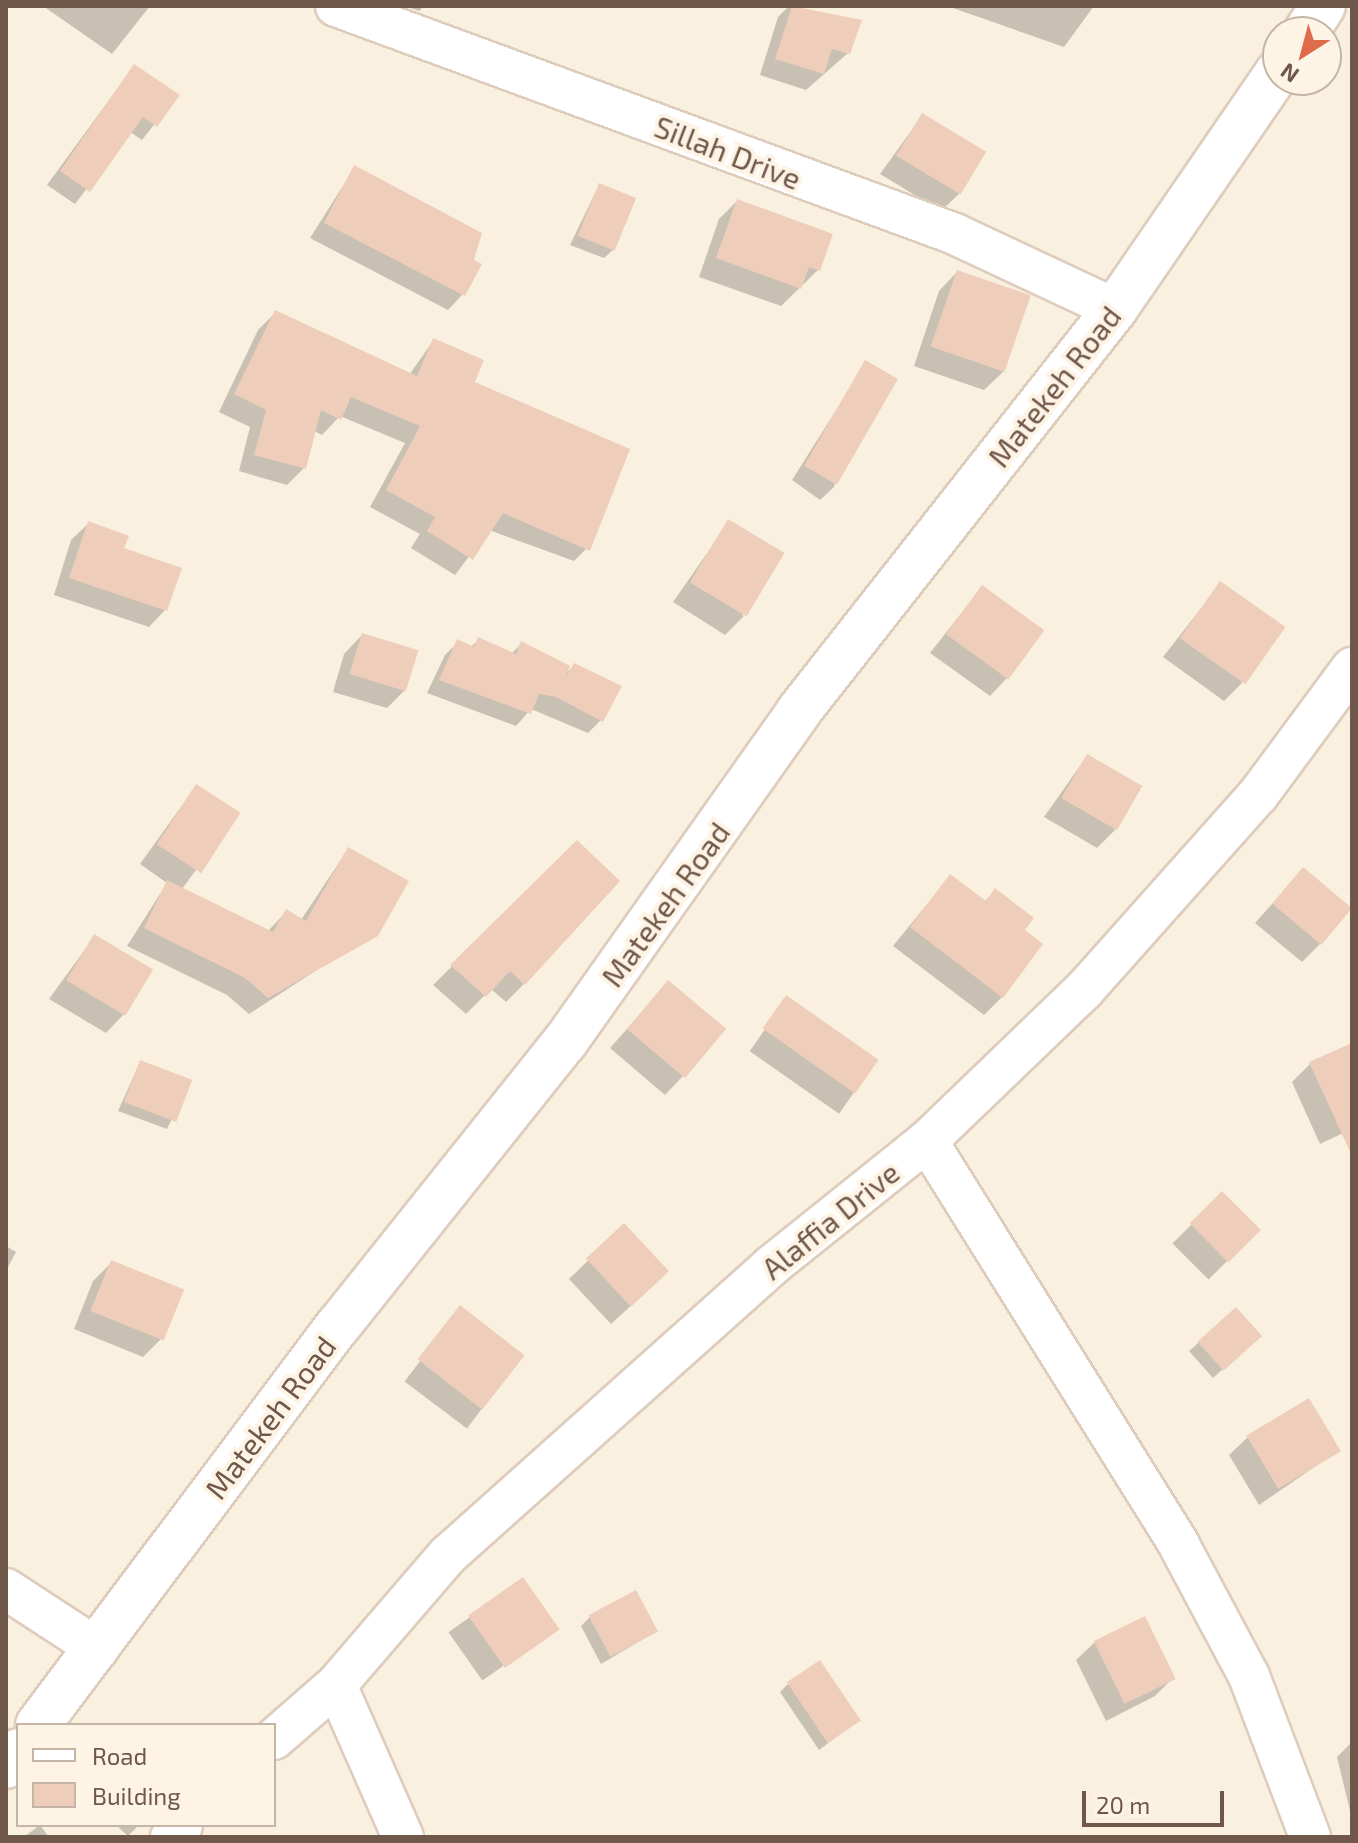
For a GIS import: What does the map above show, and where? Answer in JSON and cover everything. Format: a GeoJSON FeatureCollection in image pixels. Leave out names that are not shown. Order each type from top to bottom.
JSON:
{"type":"FeatureCollection","features":[{"type":"Feature","properties":{"kind":"street","name":"Sillah Drive"},"geometry":{"type":"LineString","coordinates":[[336,6],[955,234],[1115,309]]}},
{"type":"Feature","properties":{"kind":"street","name":"Matekeh Road"},"geometry":{"type":"LineString","coordinates":[[40,1723],[338,1326],[565,1042],[799,711],[1115,309],[1262,95]]}},
{"type":"Feature","properties":{"kind":"street","name":"Alaffia Drive"},"geometry":{"type":"LineString","coordinates":[[276,1737],[336,1685],[470,1535],[771,1266],[927,1141],[1172,897],[1352,668]]}},
{"type":"Feature","properties":{"kind":"street"},"geometry":{"type":"LineString","coordinates":[[927,1141],[1179,1545],[1249,1676],[1310,1837]]}},
{"type":"Feature","properties":{"kind":"street"},"geometry":{"type":"LineString","coordinates":[[6,1589],[98,1649]]}},
{"type":"Feature","properties":{"kind":"street"},"geometry":{"type":"LineString","coordinates":[[336,1685],[403,1837]]}},
{"type":"Feature","properties":{"kind":"building"},"geometry":{"type":"Polygon","coordinates":[[[792,6],[862,20],[850,54],[832,49],[824,74],[775,59],[792,6]]]}},
{"type":"Feature","properties":{"kind":"building"},"geometry":{"type":"Polygon","coordinates":[[[134,64],[180,95],[157,127],[143,117],[90,192],[60,171],[134,64]]]}},
{"type":"Feature","properties":{"kind":"building"},"geometry":{"type":"Polygon","coordinates":[[[922,113],[986,152],[961,194],[896,156],[922,113]]]}},
{"type":"Feature","properties":{"kind":"building"},"geometry":{"type":"Polygon","coordinates":[[[354,165],[482,233],[474,260],[482,264],[465,296],[324,223],[354,165]]]}},
{"type":"Feature","properties":{"kind":"building"},"geometry":{"type":"Polygon","coordinates":[[[599,183],[636,198],[615,251],[578,236],[599,183]]]}},
{"type":"Feature","properties":{"kind":"building"},"geometry":{"type":"Polygon","coordinates":[[[737,199],[833,234],[820,271],[809,267],[801,289],[716,258],[737,199]]]}},
{"type":"Feature","properties":{"kind":"building"},"geometry":{"type":"Polygon","coordinates":[[[957,270],[1031,295],[1004,372],[931,347],[957,270]]]}},
{"type":"Feature","properties":{"kind":"building"},"geometry":{"type":"Polygon","coordinates":[[[275,310],[417,376],[433,338],[484,360],[475,382],[630,449],[590,551],[503,513],[473,560],[427,531],[435,517],[386,490],[420,426],[351,397],[341,420],[321,410],[306,469],[254,455],[266,410],[234,394],[275,310]]]}},
{"type":"Feature","properties":{"kind":"building"},"geometry":{"type":"Polygon","coordinates":[[[865,360],[898,379],[837,485],[804,466],[865,360]]]}},
{"type":"Feature","properties":{"kind":"building"},"geometry":{"type":"Polygon","coordinates":[[[728,519],[785,553],[746,616],[690,582],[728,519]]]}},
{"type":"Feature","properties":{"kind":"building"},"geometry":{"type":"Polygon","coordinates":[[[88,521],[129,536],[124,548],[182,568],[167,611],[69,578],[88,521]]]}},
{"type":"Feature","properties":{"kind":"building"},"geometry":{"type":"Polygon","coordinates":[[[1220,581],[1286,627],[1245,684],[1180,638],[1220,581]]]}},
{"type":"Feature","properties":{"kind":"building"},"geometry":{"type":"Polygon","coordinates":[[[982,585],[1044,630],[1008,680],[946,634],[982,585]]]}},
{"type":"Feature","properties":{"kind":"building"},"geometry":{"type":"Polygon","coordinates":[[[362,633],[418,650],[406,691],[349,674],[362,633]]]}},
{"type":"Feature","properties":{"kind":"building"},"geometry":{"type":"Polygon","coordinates":[[[478,637],[516,654],[521,641],[570,666],[565,679],[574,663],[622,686],[603,722],[556,697],[539,694],[531,714],[439,680],[457,639],[474,647],[478,637]]]}},
{"type":"Feature","properties":{"kind":"building"},"geometry":{"type":"Polygon","coordinates":[[[1087,754],[1142,786],[1117,830],[1062,798],[1087,754]]]}},
{"type":"Feature","properties":{"kind":"building"},"geometry":{"type":"Polygon","coordinates":[[[196,784],[240,813],[201,873],[157,844],[196,784]]]}},
{"type":"Feature","properties":{"kind":"building"},"geometry":{"type":"Polygon","coordinates":[[[577,840],[620,881],[525,985],[510,971],[486,997],[450,965],[577,840]]]}},
{"type":"Feature","properties":{"kind":"building"},"geometry":{"type":"Polygon","coordinates":[[[348,847],[409,881],[378,936],[268,998],[245,978],[144,928],[167,880],[273,932],[286,909],[306,921],[348,847]]]}},
{"type":"Feature","properties":{"kind":"building"},"geometry":{"type":"Polygon","coordinates":[[[1303,867],[1352,908],[1321,945],[1272,904],[1303,867]]]}},
{"type":"Feature","properties":{"kind":"building"},"geometry":{"type":"Polygon","coordinates":[[[950,874],[986,901],[995,888],[1034,918],[1025,930],[1043,944],[1003,998],[910,927],[950,874]]]}},
{"type":"Feature","properties":{"kind":"building"},"geometry":{"type":"Polygon","coordinates":[[[94,934],[153,970],[125,1016],[66,980],[94,934]]]}},
{"type":"Feature","properties":{"kind":"building"},"geometry":{"type":"Polygon","coordinates":[[[668,980],[726,1029],[685,1078],[627,1029],[668,980]]]}},
{"type":"Feature","properties":{"kind":"building"},"geometry":{"type":"Polygon","coordinates":[[[786,995],[879,1060],[855,1093],[762,1029],[786,995]]]}},
{"type":"Feature","properties":{"kind":"building"},"geometry":{"type":"Polygon","coordinates":[[[1352,1043],[1352,1156],[1309,1062],[1352,1043]]]}},
{"type":"Feature","properties":{"kind":"building"},"geometry":{"type":"Polygon","coordinates":[[[140,1060],[192,1080],[176,1122],[124,1102],[140,1060]]]}},
{"type":"Feature","properties":{"kind":"building"},"geometry":{"type":"Polygon","coordinates":[[[1222,1191],[1261,1230],[1228,1262],[1189,1224],[1222,1191]]]}},
{"type":"Feature","properties":{"kind":"building"},"geometry":{"type":"Polygon","coordinates":[[[624,1223],[669,1271],[631,1307],[586,1258],[624,1223]]]}},
{"type":"Feature","properties":{"kind":"building"},"geometry":{"type":"Polygon","coordinates":[[[111,1260],[184,1290],[164,1341],[90,1311],[111,1260]]]}},
{"type":"Feature","properties":{"kind":"building"},"geometry":{"type":"Polygon","coordinates":[[[460,1305],[525,1355],[482,1410],[418,1359],[460,1305]]]}},
{"type":"Feature","properties":{"kind":"building"},"geometry":{"type":"Polygon","coordinates":[[[1236,1307],[1262,1336],[1223,1371],[1197,1342],[1236,1307]]]}},
{"type":"Feature","properties":{"kind":"building"},"geometry":{"type":"Polygon","coordinates":[[[1309,1398],[1341,1451],[1278,1489],[1246,1436],[1309,1398]]]}},
{"type":"Feature","properties":{"kind":"building"},"geometry":{"type":"Polygon","coordinates":[[[523,1577],[560,1629],[505,1668],[468,1615],[523,1577]]]}},
{"type":"Feature","properties":{"kind":"building"},"geometry":{"type":"Polygon","coordinates":[[[636,1590],[658,1631],[610,1657],[588,1615],[636,1590]]]}},
{"type":"Feature","properties":{"kind":"building"},"geometry":{"type":"Polygon","coordinates":[[[1145,1616],[1176,1679],[1124,1704],[1094,1641],[1145,1616]]]}},
{"type":"Feature","properties":{"kind":"building"},"geometry":{"type":"Polygon","coordinates":[[[820,1660],[861,1721],[828,1743],[787,1682],[820,1660]]]}}]}
